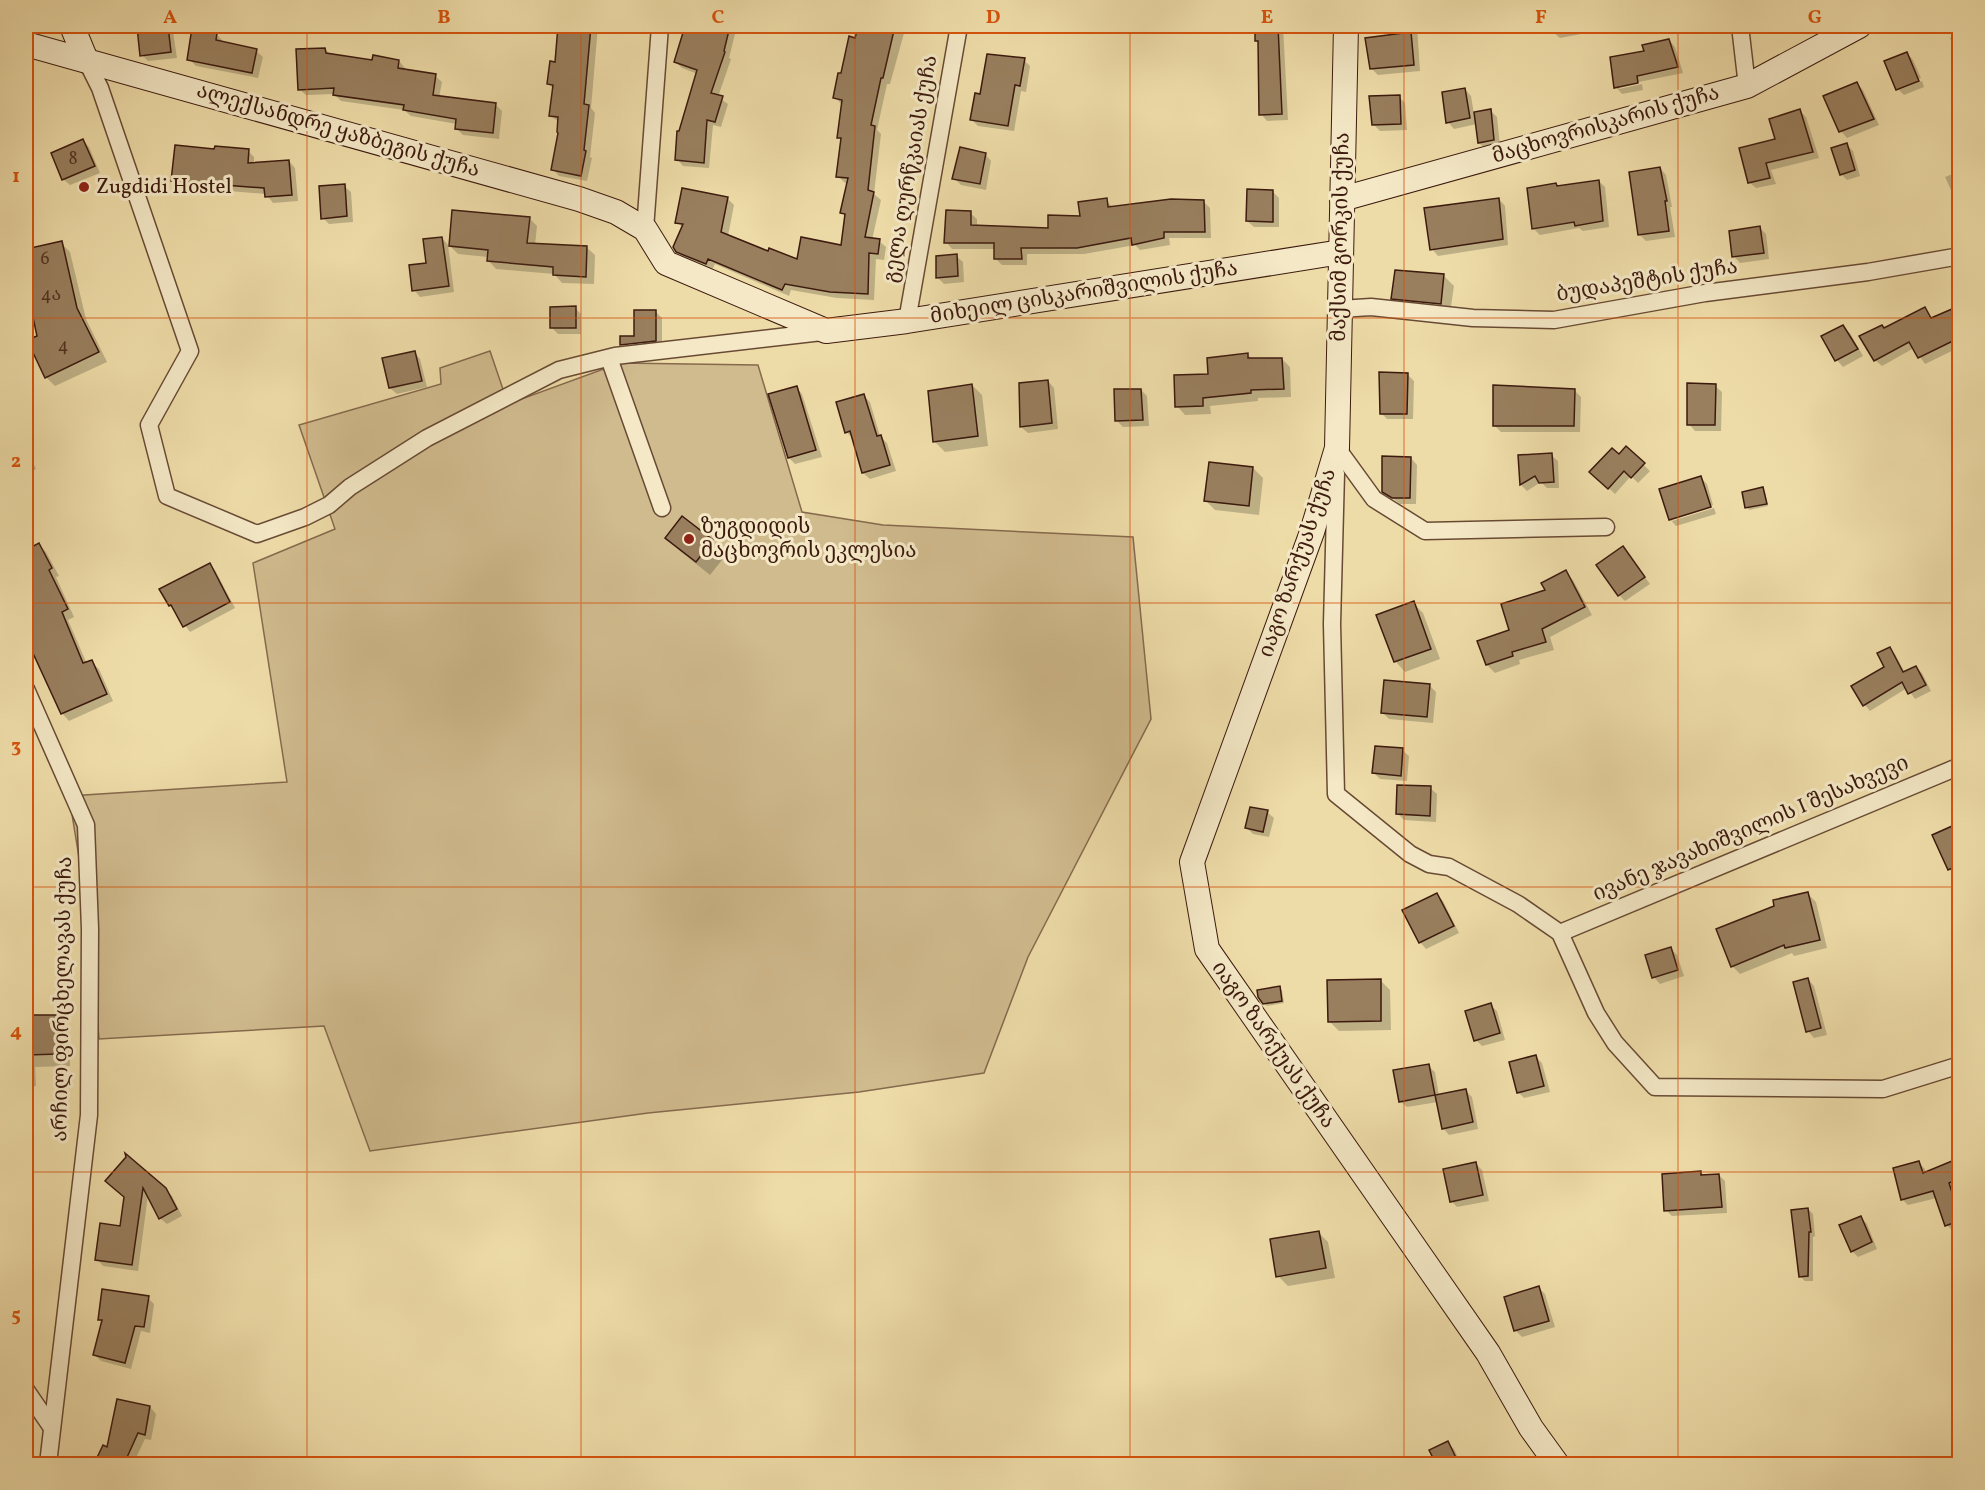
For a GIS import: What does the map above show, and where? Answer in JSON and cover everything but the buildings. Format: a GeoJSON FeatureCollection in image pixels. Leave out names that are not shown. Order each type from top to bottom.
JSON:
{"type":"FeatureCollection","features":[{"type":"Feature","properties":{"kind":"street"},"geometry":{"type":"LineString","coordinates":[[72,26],[100,88],[190,351],[149,425],[167,496],[256,534],[305,517],[329,505],[350,488],[427,438],[559,370],[609,357],[826,331]]}},
{"type":"Feature","properties":{"kind":"street"},"geometry":{"type":"LineString","coordinates":[[86,26],[86,60]]}},
{"type":"Feature","properties":{"kind":"street"},"geometry":{"type":"LineString","coordinates":[[660,26],[645,229],[666,263],[826,331]]}},
{"type":"Feature","properties":{"kind":"street","name":"გელა ღურწკაიას ქუჩა"},"geometry":{"type":"LineString","coordinates":[[907,321],[959,26]]}},
{"type":"Feature","properties":{"kind":"street","name":"მაქსიმ გორკის ქუჩა"},"geometry":{"type":"LineString","coordinates":[[1337,448],[1346,26]]}},
{"type":"Feature","properties":{"kind":"street"},"geometry":{"type":"LineString","coordinates":[[1740,26],[1746,86]]}},
{"type":"Feature","properties":{"kind":"street","name":"მაცხოვრისკარის ქუჩა"},"geometry":{"type":"LineString","coordinates":[[1342,199],[1746,86],[1859,26]]}},
{"type":"Feature","properties":{"kind":"street","name":"ალექსანდრე ყაზბეგის ქუჩა"},"geometry":{"type":"LineString","coordinates":[[26,44],[579,199],[616,212],[645,229]]}},
{"type":"Feature","properties":{"kind":"street","name":"მიხეილ ცისკარიშვილის ქუჩა"},"geometry":{"type":"LineString","coordinates":[[826,331],[907,321],[1341,252]]}},
{"type":"Feature","properties":{"kind":"street","name":"ბუდაპეშტის ქუჩა"},"geometry":{"type":"LineString","coordinates":[[1340,309],[1371,307],[1473,318],[1554,320],[1704,293],[1869,272],[1959,256]]}},
{"type":"Feature","properties":{"kind":"street"},"geometry":{"type":"LineString","coordinates":[[609,357],[662,508]]}},
{"type":"Feature","properties":{"kind":"street"},"geometry":{"type":"LineString","coordinates":[[1337,448],[1374,499],[1425,531],[1606,527]]}},
{"type":"Feature","properties":{"kind":"street"},"geometry":{"type":"LineString","coordinates":[[1337,448],[1332,624],[1336,794],[1410,854],[1429,864],[1449,867],[1518,903],[1560,933],[1596,1013],[1615,1043],[1655,1086],[1883,1089],[1959,1065]]}},
{"type":"Feature","properties":{"kind":"street","name":"იაგო ზარქუას ქუჩა"},"geometry":{"type":"LineString","coordinates":[[1337,448],[1312,532],[1192,862],[1207,950],[1488,1353],[1531,1428],[1557,1464]]}},
{"type":"Feature","properties":{"kind":"street","name":"არჩილ ფირცხელავას ქუჩა"},"geometry":{"type":"LineString","coordinates":[[26,689],[86,825],[89,894],[88,1115],[48,1464]]}},
{"type":"Feature","properties":{"kind":"street","name":"ივანე ჯავახიშვილის I შესახვევი"},"geometry":{"type":"LineString","coordinates":[[1560,933],[1959,766]]}},
{"type":"Feature","properties":{"kind":"street"},"geometry":{"type":"LineString","coordinates":[[26,1390],[52,1428]]}},
{"type":"Feature","properties":{"kind":"shaded area"},"geometry":{"type":"Polygon","coordinates":[[[490,351],[508,404],[620,363],[758,365],[802,512],[883,525],[1133,537],[1151,719],[1028,957],[984,1073],[859,1092],[648,1113],[370,1151],[324,1026],[99,1039],[89,919],[69,796],[287,782],[253,563],[335,529],[299,425],[441,384],[440,368],[490,351]]]}},
{"type":"Feature","properties":{"kind":"place","name":"Zugdidi Hostel"},"geometry":{"type":"Point","coordinates":[84,187]}},
{"type":"Feature","properties":{"kind":"place","name":"ზუგდიდის მაცხოვრის ეკლესია"},"geometry":{"type":"Point","coordinates":[689,539]}}]}
